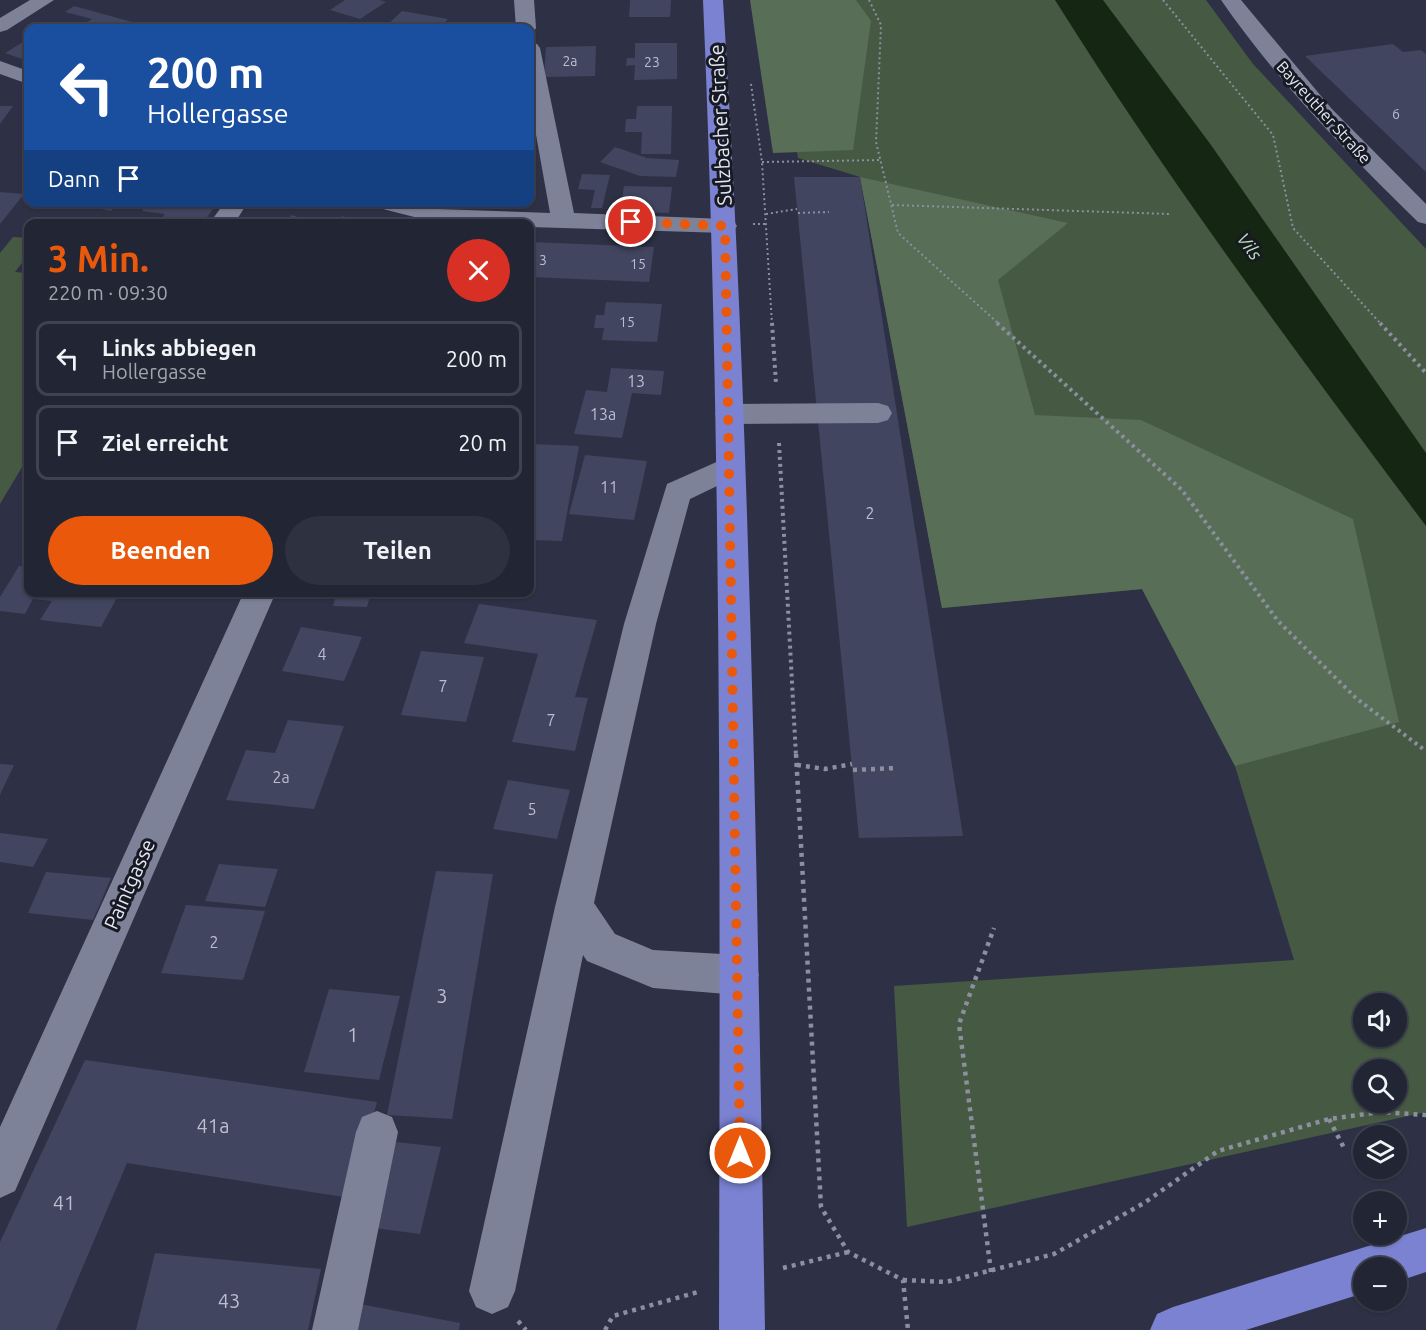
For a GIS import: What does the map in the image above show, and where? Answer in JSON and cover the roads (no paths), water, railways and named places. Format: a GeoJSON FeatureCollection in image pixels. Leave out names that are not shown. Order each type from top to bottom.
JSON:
{"type":"FeatureCollection","features":[{"type":"Feature","properties":{"kind":"main road","name":"Sulzbacher Straße"},"geometry":{"type":"LineString","coordinates":[[712,0],[725,226],[739,975],[742,1330]]}},
{"type":"Feature","properties":{"kind":"main road"},"geometry":{"type":"LineString","coordinates":[[1407,1257],[1426,1251]]}},
{"type":"Feature","properties":{"kind":"main road"},"geometry":{"type":"LineString","coordinates":[[1173,1330],[1353,1273]]}},
{"type":"Feature","properties":{"kind":"street"},"geometry":{"type":"LineString","coordinates":[[0,26],[44,0]]}},
{"type":"Feature","properties":{"kind":"street"},"geometry":{"type":"LineString","coordinates":[[524,0],[526,24]]}},
{"type":"Feature","properties":{"kind":"street","name":"Bayreuther Straße"},"geometry":{"type":"LineString","coordinates":[[1231,0],[1266,48],[1375,168],[1426,217]]}},
{"type":"Feature","properties":{"kind":"street"},"geometry":{"type":"LineString","coordinates":[[0,67],[24,76]]}},
{"type":"Feature","properties":{"kind":"street"},"geometry":{"type":"LineString","coordinates":[[534,69],[563,219]]}},
{"type":"Feature","properties":{"kind":"street"},"geometry":{"type":"LineString","coordinates":[[403,207],[438,216],[725,226]]}},
{"type":"Feature","properties":{"kind":"street"},"geometry":{"type":"LineString","coordinates":[[729,414],[878,413]]}},
{"type":"Feature","properties":{"kind":"street"},"geometry":{"type":"LineString","coordinates":[[492,1291],[574,907],[640,624],[677,492],[730,467]]}},
{"type":"Feature","properties":{"kind":"street","name":"Paintgasse"},"geometry":{"type":"LineString","coordinates":[[0,1176],[258,597]]}},
{"type":"Feature","properties":{"kind":"street"},"geometry":{"type":"LineString","coordinates":[[574,907],[601,948],[653,969],[739,975]]}},
{"type":"Feature","properties":{"kind":"street"},"geometry":{"type":"LineString","coordinates":[[335,1330],[377,1132]]}},
{"type":"Feature","properties":{"kind":"water","name":"Vils"},"geometry":{"type":"Polygon","coordinates":[[[1055,0],[1103,0],[1211,145],[1426,453],[1426,526],[1282,332],[1189,201],[1098,68],[1055,0]]]}}]}
